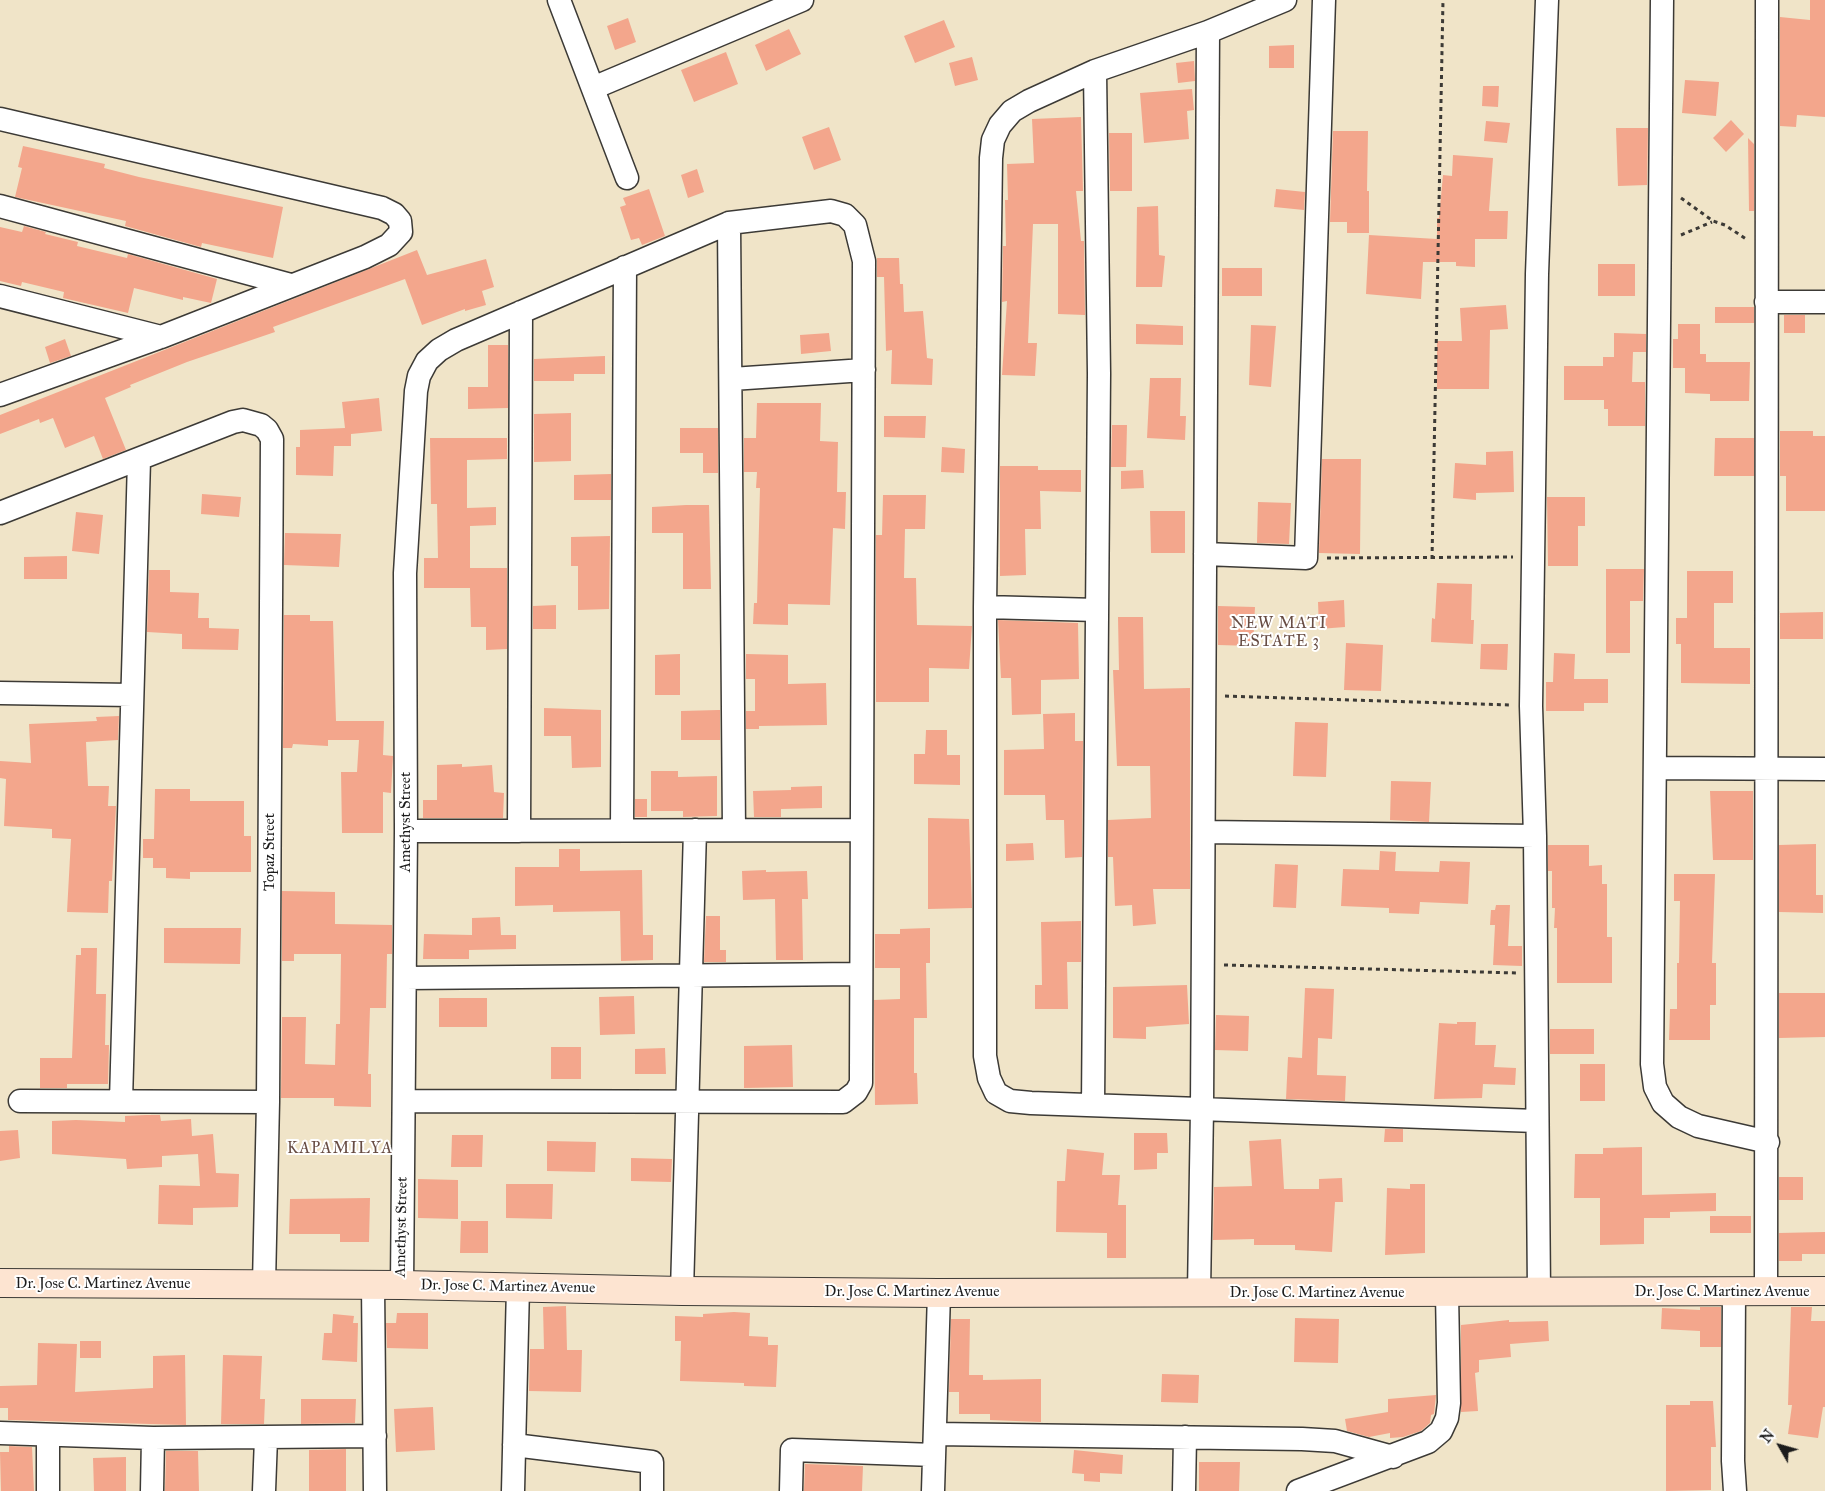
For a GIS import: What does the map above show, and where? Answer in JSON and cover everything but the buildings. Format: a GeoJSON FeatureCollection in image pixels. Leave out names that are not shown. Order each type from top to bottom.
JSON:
{"type":"FeatureCollection","features":[{"type":"Feature","properties":{"kind":"street"},"geometry":{"type":"LineString","coordinates":[[559,0],[628,178]]}},
{"type":"Feature","properties":{"kind":"street"},"geometry":{"type":"LineString","coordinates":[[593,88],[802,0]]}},
{"type":"Feature","properties":{"kind":"street"},"geometry":{"type":"LineString","coordinates":[[1286,0],[1208,32],[1095,71],[1012,111],[1000,125],[993,140],[991,158],[985,607],[985,1056],[989,1078],[996,1093],[1010,1101],[1093,1106],[1536,1121]]}},
{"type":"Feature","properties":{"kind":"street"},"geometry":{"type":"LineString","coordinates":[[1205,554],[1306,558],[1324,0]]}},
{"type":"Feature","properties":{"kind":"street"},"geometry":{"type":"LineString","coordinates":[[1539,1292],[1535,836],[1531,706],[1537,274],[1547,0]]}},
{"type":"Feature","properties":{"kind":"street"},"geometry":{"type":"LineString","coordinates":[[1662,0],[1662,184],[1652,1064],[1655,1087],[1663,1103],[1678,1117],[1698,1126],[1768,1142]]}},
{"type":"Feature","properties":{"kind":"street"},"geometry":{"type":"LineString","coordinates":[[1766,1292],[1768,1142],[1767,0]]}},
{"type":"Feature","properties":{"kind":"street"},"geometry":{"type":"LineString","coordinates":[[1199,1292],[1205,696],[1208,32]]}},
{"type":"Feature","properties":{"kind":"street"},"geometry":{"type":"LineString","coordinates":[[1093,1106],[1099,374],[1095,71]]}},
{"type":"Feature","properties":{"kind":"street"},"geometry":{"type":"LineString","coordinates":[[0,119],[382,208],[394,214],[400,221],[401,232],[389,245],[365,257],[161,337],[0,395]]}},
{"type":"Feature","properties":{"kind":"street"},"geometry":{"type":"LineString","coordinates":[[0,206],[292,285]]}},
{"type":"Feature","properties":{"kind":"street"},"geometry":{"type":"LineString","coordinates":[[404,1101],[843,1102],[850,1099],[861,1083],[864,260],[855,225],[845,216],[831,211],[729,223],[521,312],[519,831]]}},
{"type":"Feature","properties":{"kind":"street"},"geometry":{"type":"LineString","coordinates":[[729,223],[732,378],[734,830]]}},
{"type":"Feature","properties":{"kind":"street"},"geometry":{"type":"LineString","coordinates":[[622,830],[625,267]]}},
{"type":"Feature","properties":{"kind":"street"},"geometry":{"type":"LineString","coordinates":[[0,296],[161,337]]}},
{"type":"Feature","properties":{"kind":"street"},"geometry":{"type":"LineString","coordinates":[[1766,302],[1825,302]]}},
{"type":"Feature","properties":{"kind":"street","name":"Amethyst Street"},"geometry":{"type":"LineString","coordinates":[[402,1285],[406,978],[405,573],[416,391],[419,376],[427,361],[439,350],[456,340],[521,312]]}},
{"type":"Feature","properties":{"kind":"street"},"geometry":{"type":"LineString","coordinates":[[732,378],[864,370]]}},
{"type":"Feature","properties":{"kind":"street","name":"Topaz Street"},"geometry":{"type":"LineString","coordinates":[[139,460],[233,422],[243,420],[261,425],[267,430],[274,447],[268,1102],[264,1284]]}},
{"type":"Feature","properties":{"kind":"street"},"geometry":{"type":"LineString","coordinates":[[0,513],[139,460],[121,1101]]}},
{"type":"Feature","properties":{"kind":"street"},"geometry":{"type":"LineString","coordinates":[[985,607],[1097,610]]}},
{"type":"Feature","properties":{"kind":"street"},"geometry":{"type":"LineString","coordinates":[[0,693],[132,694]]}},
{"type":"Feature","properties":{"kind":"street"},"geometry":{"type":"LineString","coordinates":[[1656,768],[1825,769]]}},
{"type":"Feature","properties":{"kind":"street"},"geometry":{"type":"LineString","coordinates":[[682,1291],[694,830]]}},
{"type":"Feature","properties":{"kind":"street"},"geometry":{"type":"LineString","coordinates":[[406,831],[861,830]]}},
{"type":"Feature","properties":{"kind":"street"},"geometry":{"type":"LineString","coordinates":[[1204,832],[1535,836]]}},
{"type":"Feature","properties":{"kind":"street"},"geometry":{"type":"LineString","coordinates":[[406,978],[861,974]]}},
{"type":"Feature","properties":{"kind":"street"},"geometry":{"type":"LineString","coordinates":[[20,1101],[268,1102]]}},
{"type":"Feature","properties":{"kind":"street","name":"Dr. Jose C. Martinez Avenue"},"geometry":{"type":"LineString","coordinates":[[0,1283],[402,1285],[682,1291],[939,1293],[1825,1291]]}},
{"type":"Feature","properties":{"kind":"street"},"geometry":{"type":"LineString","coordinates":[[373,1285],[375,1491]]}},
{"type":"Feature","properties":{"kind":"street"},"geometry":{"type":"LineString","coordinates":[[513,1491],[518,1287]]}},
{"type":"Feature","properties":{"kind":"street"},"geometry":{"type":"LineString","coordinates":[[1734,1292],[1732,1461],[1735,1491]]}},
{"type":"Feature","properties":{"kind":"street"},"geometry":{"type":"LineString","coordinates":[[933,1491],[939,1293]]}},
{"type":"Feature","properties":{"kind":"street"},"geometry":{"type":"LineString","coordinates":[[1298,1491],[1393,1457],[1428,1442],[1440,1431],[1447,1418],[1449,1403],[1447,1293]]}},
{"type":"Feature","properties":{"kind":"street"},"geometry":{"type":"LineString","coordinates":[[0,1433],[153,1438],[375,1436]]}},
{"type":"Feature","properties":{"kind":"street"},"geometry":{"type":"LineString","coordinates":[[48,1436],[48,1491]]}},
{"type":"Feature","properties":{"kind":"street"},"geometry":{"type":"LineString","coordinates":[[791,1491],[792,1450],[1185,1437],[1335,1441],[1393,1457]]}},
{"type":"Feature","properties":{"kind":"street"},"geometry":{"type":"LineString","coordinates":[[1184,1491],[1185,1437]]}},
{"type":"Feature","properties":{"kind":"street"},"geometry":{"type":"LineString","coordinates":[[152,1491],[153,1438]]}},
{"type":"Feature","properties":{"kind":"street"},"geometry":{"type":"LineString","coordinates":[[264,1491],[266,1438]]}},
{"type":"Feature","properties":{"kind":"street"},"geometry":{"type":"LineString","coordinates":[[514,1445],[652,1462],[652,1491]]}},
{"type":"Feature","properties":{"kind":"path"},"geometry":{"type":"LineString","coordinates":[[1432,558],[1443,0]]}},
{"type":"Feature","properties":{"kind":"path"},"geometry":{"type":"LineString","coordinates":[[1662,184],[1713,221],[1738,232],[1754,246],[1766,262]]}},
{"type":"Feature","properties":{"kind":"path"},"geometry":{"type":"LineString","coordinates":[[1661,246],[1685,232],[1713,221]]}},
{"type":"Feature","properties":{"kind":"path"},"geometry":{"type":"LineString","coordinates":[[1306,558],[1533,556]]}},
{"type":"Feature","properties":{"kind":"path"},"geometry":{"type":"LineString","coordinates":[[1205,696],[1531,706]]}},
{"type":"Feature","properties":{"kind":"path"},"geometry":{"type":"LineString","coordinates":[[1203,964],[1535,974]]}},
{"type":"Feature","properties":{"kind":"district","name":"NEW MATI ESTATE 3"},"geometry":{"type":"Point","coordinates":[1279,633]}},
{"type":"Feature","properties":{"kind":"district","name":"KAPAMILYA"},"geometry":{"type":"Point","coordinates":[340,1149]}}]}
